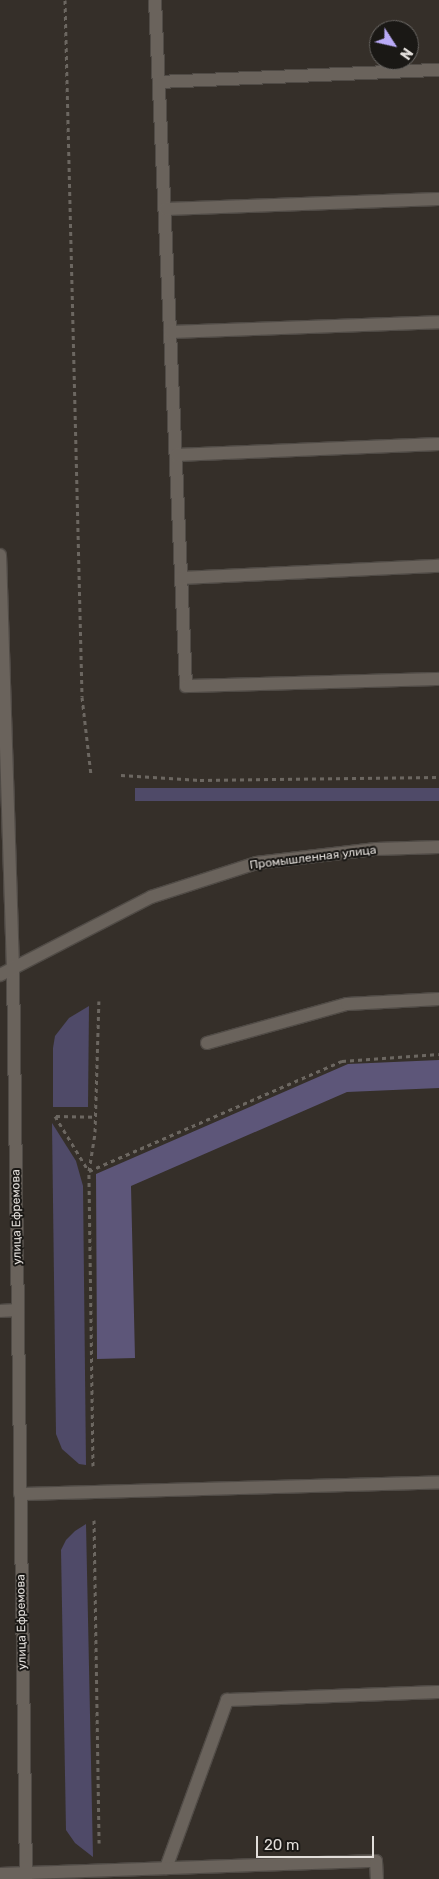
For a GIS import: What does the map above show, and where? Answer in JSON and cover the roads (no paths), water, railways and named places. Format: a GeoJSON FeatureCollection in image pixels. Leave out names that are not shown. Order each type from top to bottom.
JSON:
{"type":"FeatureCollection","features":[{"type":"Feature","properties":{"kind":"street"},"geometry":{"type":"LineString","coordinates":[[155,0],[186,686],[439,679]]}},
{"type":"Feature","properties":{"kind":"street"},"geometry":{"type":"LineString","coordinates":[[159,82],[439,70]]}},
{"type":"Feature","properties":{"kind":"street"},"geometry":{"type":"LineString","coordinates":[[165,209],[439,198]]}},
{"type":"Feature","properties":{"kind":"street"},"geometry":{"type":"LineString","coordinates":[[170,332],[439,322]]}},
{"type":"Feature","properties":{"kind":"street"},"geometry":{"type":"LineString","coordinates":[[176,455],[439,444]]}},
{"type":"Feature","properties":{"kind":"street","name":"улица Ефремова"},"geometry":{"type":"LineString","coordinates":[[0,555],[12,968],[26,1876]]}},
{"type":"Feature","properties":{"kind":"street"},"geometry":{"type":"LineString","coordinates":[[182,578],[439,566]]}},
{"type":"Feature","properties":{"kind":"street","name":"Промышленная улица"},"geometry":{"type":"LineString","coordinates":[[0,975],[151,897],[256,863],[376,849],[439,847]]}},
{"type":"Feature","properties":{"kind":"street"},"geometry":{"type":"LineString","coordinates":[[208,1043],[347,1004],[439,1000]]}},
{"type":"Feature","properties":{"kind":"street"},"geometry":{"type":"LineString","coordinates":[[0,1311],[18,1310]]}},
{"type":"Feature","properties":{"kind":"street"},"geometry":{"type":"LineString","coordinates":[[20,1494],[439,1482]]}},
{"type":"Feature","properties":{"kind":"street"},"geometry":{"type":"LineString","coordinates":[[166,1868],[227,1700],[439,1692]]}},
{"type":"Feature","properties":{"kind":"street"},"geometry":{"type":"LineString","coordinates":[[0,1874],[26,1876],[100,1870],[376,1861],[377,1879]]}}]}
